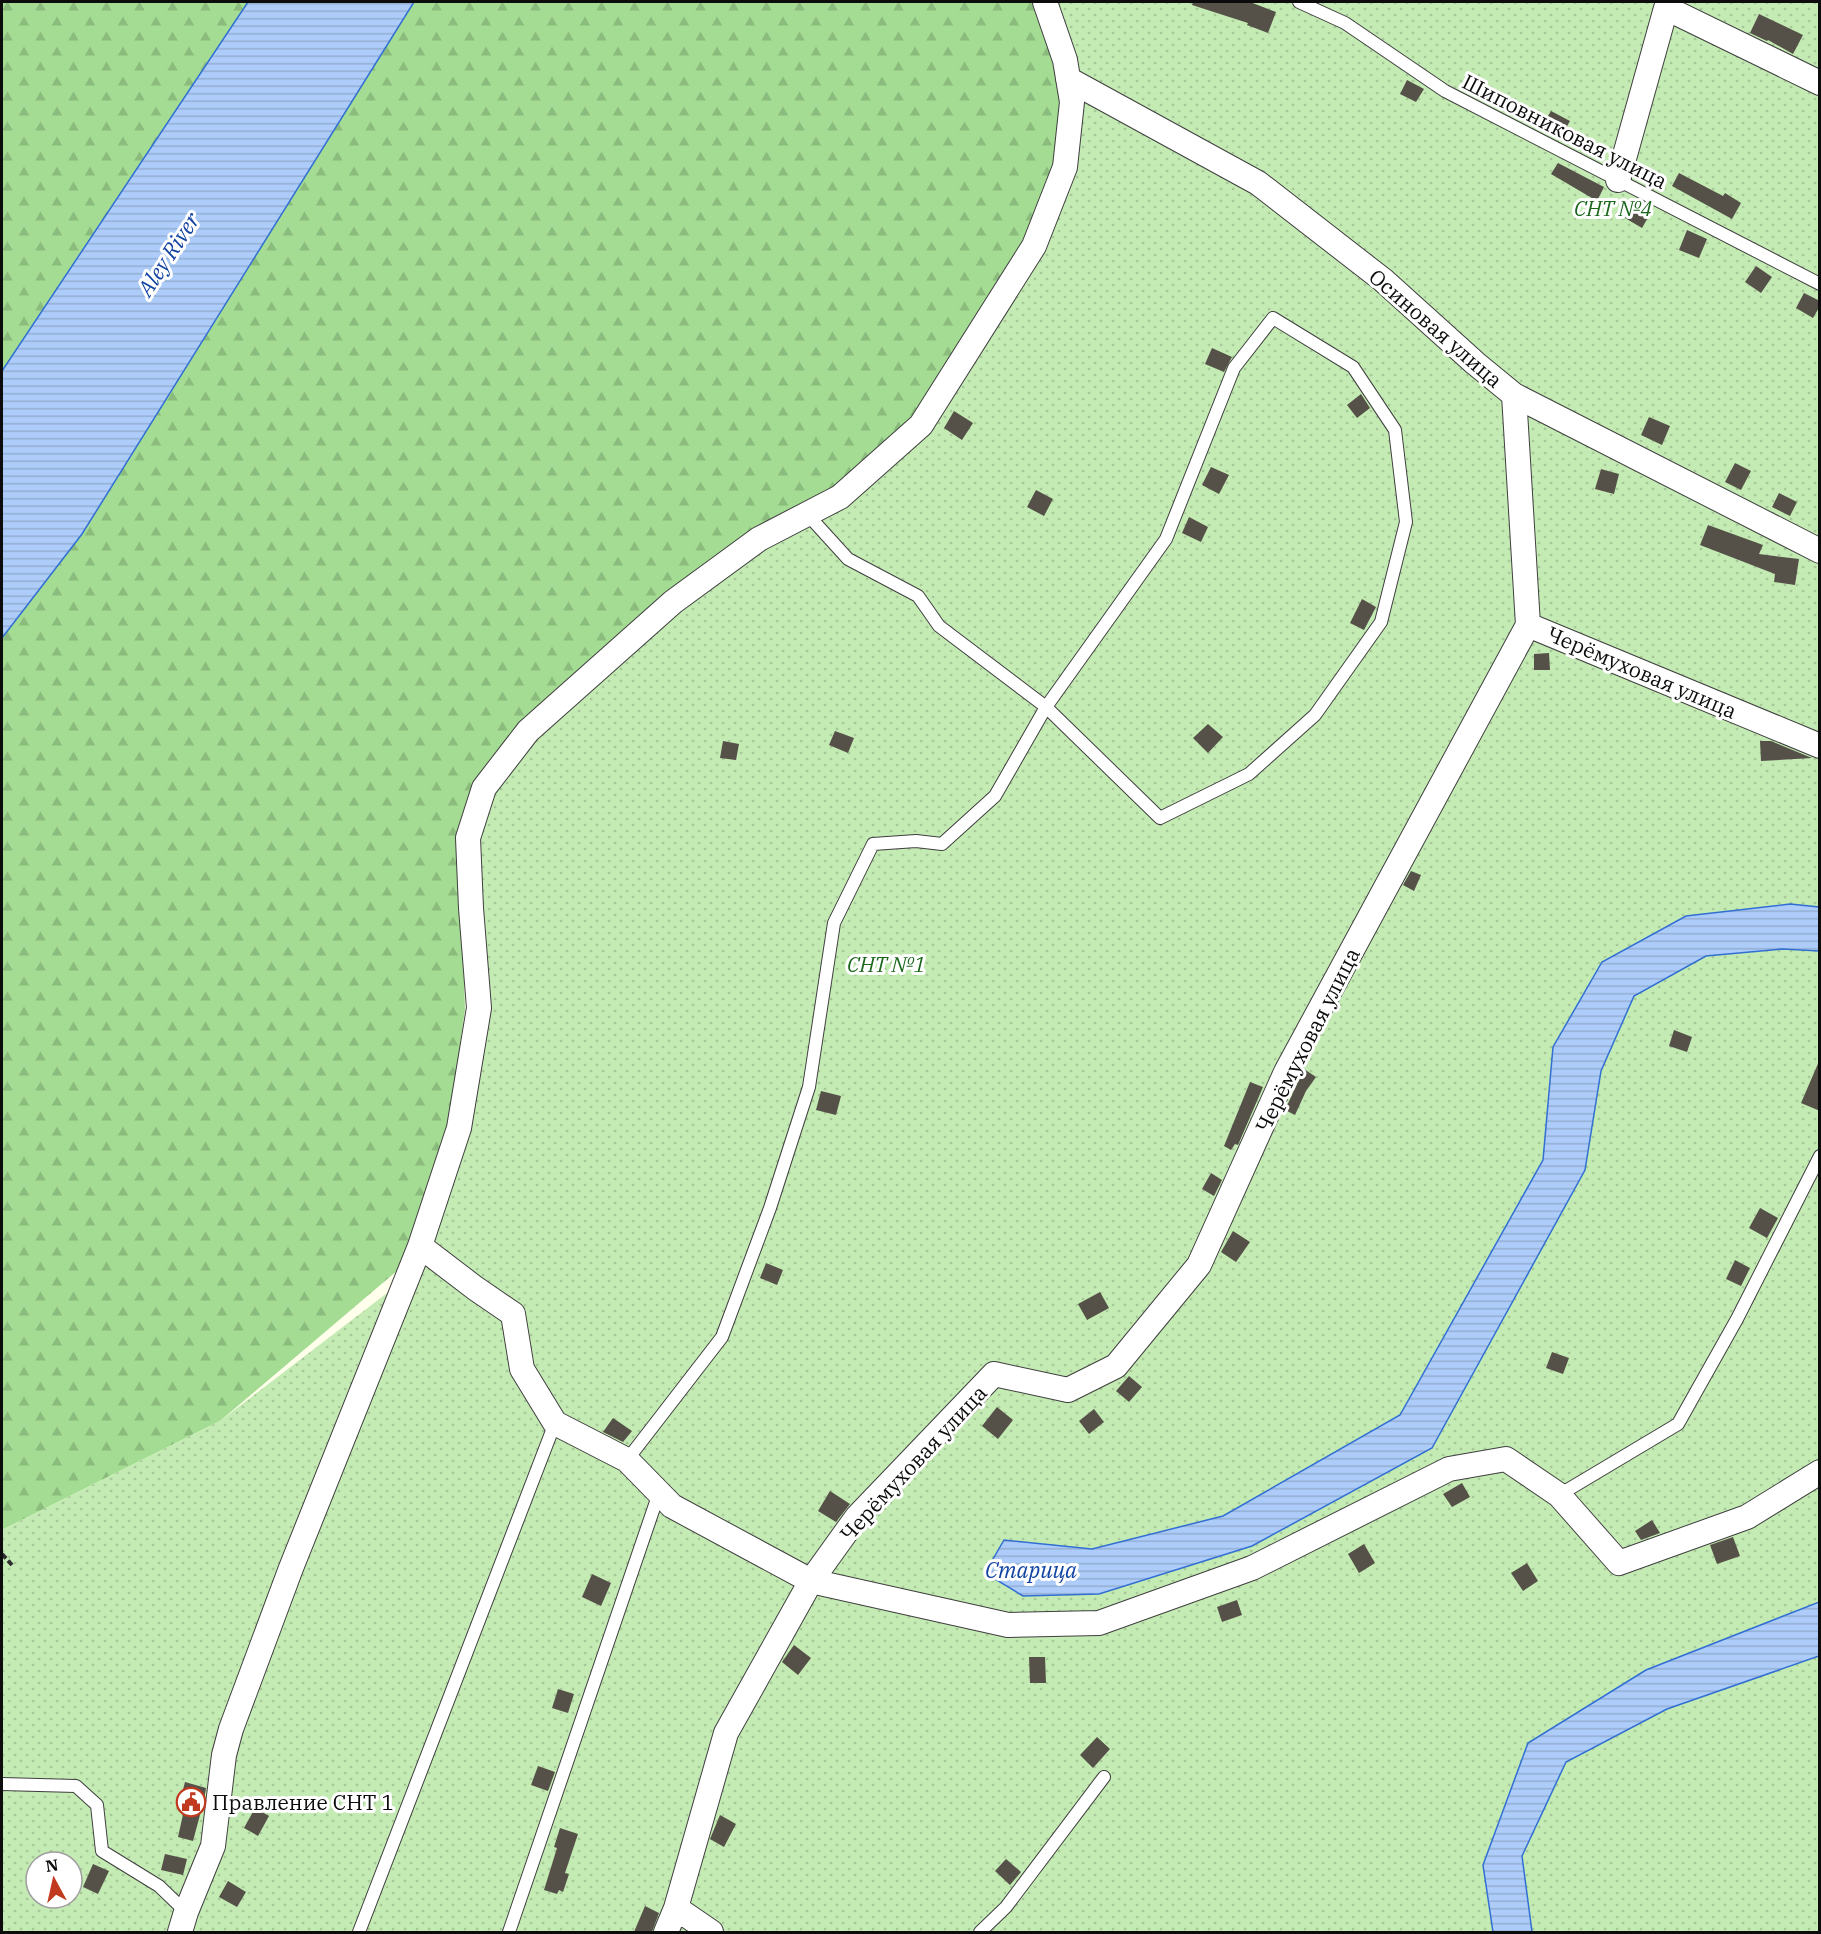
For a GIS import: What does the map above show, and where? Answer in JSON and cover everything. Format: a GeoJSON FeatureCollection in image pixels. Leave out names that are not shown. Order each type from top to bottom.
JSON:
{"type":"FeatureCollection","features":[{"type":"Feature","properties":{"kind":"street"},"geometry":{"type":"LineString","coordinates":[[183,1922],[213,1846],[224,1755],[231,1729],[291,1568],[420,1246],[459,1128],[479,1008],[468,838],[484,788],[528,731],[673,602],[759,539],[840,497],[921,425],[1034,246],[1065,167],[1072,102],[1065,60],[1045,2]]}},
{"type":"Feature","properties":{"kind":"street"},"geometry":{"type":"LineString","coordinates":[[1618,180],[1667,5],[1820,83]]}},
{"type":"Feature","properties":{"kind":"street","name":"Осиновая улица"},"geometry":{"type":"LineString","coordinates":[[1068,78],[1258,183],[1383,280],[1514,395],[1820,551]]}},
{"type":"Feature","properties":{"kind":"street"},"geometry":{"type":"LineString","coordinates":[[1514,395],[1528,625]]}},
{"type":"Feature","properties":{"kind":"street","name":"Черёмуховая улица"},"geometry":{"type":"LineString","coordinates":[[811,1581],[857,1517],[994,1374],[1068,1390],[1116,1366],[1199,1265],[1286,1072],[1528,625],[1820,746]]}},
{"type":"Feature","properties":{"kind":"street"},"geometry":{"type":"LineString","coordinates":[[420,1246],[513,1314],[522,1369],[555,1423],[627,1460],[672,1506],[811,1581],[1008,1625],[1098,1623],[1252,1569],[1449,1469],[1506,1459],[1559,1495],[1619,1563],[1747,1517],[1820,1472]]}},
{"type":"Feature","properties":{"kind":"street"},"geometry":{"type":"LineString","coordinates":[[666,1932],[676,1908],[726,1733],[811,1581]]}},
{"type":"Feature","properties":{"kind":"street"},"geometry":{"type":"LineString","coordinates":[[676,1908],[711,1932]]}},
{"type":"Feature","properties":{"kind":"lane","name":"Шиповниковая улица"},"geometry":{"type":"LineString","coordinates":[[1299,2],[1345,23],[1445,92],[1820,284]]}},
{"type":"Feature","properties":{"kind":"lane"},"geometry":{"type":"LineString","coordinates":[[627,1460],[722,1337],[770,1208],[809,1087],[834,923],[873,844],[916,841],[942,844],[995,796],[1046,707],[1166,539],[1234,368],[1273,318],[1353,367],[1395,430],[1406,522],[1381,622],[1315,715],[1249,774],[1160,818],[1046,707],[939,626],[918,596],[848,559],[808,514]]}},
{"type":"Feature","properties":{"kind":"lane"},"geometry":{"type":"LineString","coordinates":[[1559,1495],[1678,1424],[1737,1319],[1820,1156]]}},
{"type":"Feature","properties":{"kind":"lane"},"geometry":{"type":"LineString","coordinates":[[359,1932],[555,1423]]}},
{"type":"Feature","properties":{"kind":"lane"},"geometry":{"type":"LineString","coordinates":[[509,1932],[659,1493]]}},
{"type":"Feature","properties":{"kind":"lane"},"geometry":{"type":"LineString","coordinates":[[980,1932],[1006,1907],[1104,1777]]}},
{"type":"Feature","properties":{"kind":"lane"},"geometry":{"type":"LineString","coordinates":[[2,1784],[76,1786],[97,1805],[102,1851],[159,1886],[183,1922]]}},
{"type":"Feature","properties":{"kind":"path"},"geometry":{"type":"LineString","coordinates":[[2,1554],[12,1565]]}},
{"type":"Feature","properties":{"kind":"green space"},"geometry":{"type":"Polygon","coordinates":[[[2,2],[248,2],[2,371],[2,2]]]}},
{"type":"Feature","properties":{"kind":"green space"},"geometry":{"type":"Polygon","coordinates":[[[414,2],[1045,2],[1065,60],[1065,167],[921,425],[673,602],[521,721],[481,771],[459,830],[465,1010],[449,1122],[409,1248],[398,1270],[220,1421],[2,1530],[2,638],[82,534],[414,2]]]}},
{"type":"Feature","properties":{"kind":"green space"},"geometry":{"type":"Polygon","coordinates":[[[1045,2],[1819,2],[1819,907],[1790,904],[1686,916],[1553,1047],[1543,1160],[1401,1415],[1223,1516],[1092,1549],[1005,1540],[1023,1596],[1099,1594],[1252,1546],[1432,1448],[1585,1170],[1601,1071],[1634,996],[1706,956],[1782,949],[1819,951],[1819,1602],[1646,1670],[1528,1743],[1483,1865],[1493,1932],[2,1932],[2,1530],[220,1421],[408,1277],[479,1008],[468,838],[495,781],[673,602],[921,425],[1034,246],[1072,102],[1045,2]]]}},
{"type":"Feature","properties":{"kind":"green space"},"geometry":{"type":"Polygon","coordinates":[[[1819,1656],[1819,1932],[1532,1932],[1522,1856],[1566,1762],[1667,1709],[1819,1656]]]}},
{"type":"Feature","properties":{"kind":"water","name":"Aley River"},"geometry":{"type":"Polygon","coordinates":[[[248,2],[414,2],[82,534],[2,638],[2,371],[248,2]]]}},
{"type":"Feature","properties":{"kind":"water","name":"Старица"},"geometry":{"type":"Polygon","coordinates":[[[1790,904],[1819,907],[1819,951],[1782,949],[1706,956],[1634,996],[1601,1071],[1585,1170],[1432,1448],[1252,1546],[1099,1594],[1023,1596],[985,1573],[1004,1540],[1092,1549],[1223,1516],[1400,1415],[1543,1160],[1553,1047],[1602,962],[1686,916],[1790,904]]]}},
{"type":"Feature","properties":{"kind":"water"},"geometry":{"type":"Polygon","coordinates":[[[1819,1602],[1819,1656],[1667,1709],[1566,1762],[1522,1856],[1532,1932],[1493,1932],[1483,1865],[1528,1743],[1646,1670],[1819,1602]]]}},
{"type":"Feature","properties":{"kind":"building"},"geometry":{"type":"Polygon","coordinates":[[[1193,2],[1250,2],[1276,12],[1268,33],[1247,25],[1248,23],[1192,5],[1193,2]]]}},
{"type":"Feature","properties":{"kind":"building"},"geometry":{"type":"Polygon","coordinates":[[[1759,14],[1803,35],[1793,54],[1750,33],[1759,14]]]}},
{"type":"Feature","properties":{"kind":"building"},"geometry":{"type":"Polygon","coordinates":[[[1407,80],[1424,89],[1416,102],[1400,94],[1407,80]]]}},
{"type":"Feature","properties":{"kind":"building"},"geometry":{"type":"Polygon","coordinates":[[[1551,111],[1570,121],[1562,135],[1543,124],[1551,111]]]}},
{"type":"Feature","properties":{"kind":"building"},"geometry":{"type":"Polygon","coordinates":[[[1558,163],[1604,187],[1597,201],[1551,174],[1558,163]]]}},
{"type":"Feature","properties":{"kind":"building"},"geometry":{"type":"Polygon","coordinates":[[[1679,173],[1723,196],[1725,193],[1741,203],[1732,219],[1672,186],[1679,173]]]}},
{"type":"Feature","properties":{"kind":"building"},"geometry":{"type":"Polygon","coordinates":[[[1633,204],[1650,214],[1642,228],[1625,218],[1633,204]]]}},
{"type":"Feature","properties":{"kind":"building"},"geometry":{"type":"Polygon","coordinates":[[[1687,230],[1707,239],[1699,258],[1679,250],[1687,230]]]}},
{"type":"Feature","properties":{"kind":"building"},"geometry":{"type":"Polygon","coordinates":[[[1756,266],[1772,277],[1761,293],[1745,282],[1756,266]]]}},
{"type":"Feature","properties":{"kind":"building"},"geometry":{"type":"Polygon","coordinates":[[[1804,293],[1820,301],[1820,306],[1813,318],[1796,308],[1804,293]]]}},
{"type":"Feature","properties":{"kind":"building"},"geometry":{"type":"Polygon","coordinates":[[[1212,348],[1232,357],[1224,372],[1205,364],[1212,348]]]}},
{"type":"Feature","properties":{"kind":"building"},"geometry":{"type":"Polygon","coordinates":[[[1361,394],[1370,408],[1357,418],[1347,405],[1361,394]]]}},
{"type":"Feature","properties":{"kind":"building"},"geometry":{"type":"Polygon","coordinates":[[[954,411],[973,423],[962,440],[944,428],[954,411]]]}},
{"type":"Feature","properties":{"kind":"building"},"geometry":{"type":"Polygon","coordinates":[[[1649,417],[1670,426],[1662,445],[1641,435],[1649,417]]]}},
{"type":"Feature","properties":{"kind":"building"},"geometry":{"type":"Polygon","coordinates":[[[1735,463],[1751,471],[1741,490],[1725,482],[1735,463]]]}},
{"type":"Feature","properties":{"kind":"building"},"geometry":{"type":"Polygon","coordinates":[[[1211,467],[1229,475],[1219,494],[1202,485],[1211,467]]]}},
{"type":"Feature","properties":{"kind":"building"},"geometry":{"type":"Polygon","coordinates":[[[1601,469],[1619,474],[1614,494],[1595,489],[1601,469]]]}},
{"type":"Feature","properties":{"kind":"building"},"geometry":{"type":"Polygon","coordinates":[[[1036,490],[1053,499],[1044,516],[1027,507],[1036,490]]]}},
{"type":"Feature","properties":{"kind":"building"},"geometry":{"type":"Polygon","coordinates":[[[1779,493],[1797,502],[1790,516],[1772,507],[1779,493]]]}},
{"type":"Feature","properties":{"kind":"building"},"geometry":{"type":"Polygon","coordinates":[[[1189,517],[1208,527],[1201,542],[1182,533],[1189,517]]]}},
{"type":"Feature","properties":{"kind":"building"},"geometry":{"type":"Polygon","coordinates":[[[1708,525],[1763,545],[1759,554],[1799,559],[1795,585],[1774,582],[1775,574],[1700,545],[1708,525]]]}},
{"type":"Feature","properties":{"kind":"building"},"geometry":{"type":"Polygon","coordinates":[[[1362,599],[1376,607],[1364,630],[1350,623],[1362,599]]]}},
{"type":"Feature","properties":{"kind":"building"},"geometry":{"type":"Polygon","coordinates":[[[1549,653],[1550,670],[1534,670],[1534,654],[1549,653]]]}},
{"type":"Feature","properties":{"kind":"building"},"geometry":{"type":"Polygon","coordinates":[[[1208,724],[1223,737],[1208,753],[1193,738],[1208,724]]]}},
{"type":"Feature","properties":{"kind":"building"},"geometry":{"type":"Polygon","coordinates":[[[835,731],[854,738],[848,753],[829,745],[835,731]]]}},
{"type":"Feature","properties":{"kind":"building"},"geometry":{"type":"Polygon","coordinates":[[[723,741],[739,744],[736,760],[720,758],[723,741]]]}},
{"type":"Feature","properties":{"kind":"building"},"geometry":{"type":"Polygon","coordinates":[[[1760,741],[1771,741],[1812,758],[1761,761],[1760,741]]]}},
{"type":"Feature","properties":{"kind":"building"},"geometry":{"type":"Polygon","coordinates":[[[1411,871],[1421,875],[1414,891],[1403,885],[1411,871]]]}},
{"type":"Feature","properties":{"kind":"building"},"geometry":{"type":"Polygon","coordinates":[[[1674,1030],[1692,1037],[1687,1052],[1669,1046],[1674,1030]]]}},
{"type":"Feature","properties":{"kind":"building"},"geometry":{"type":"Polygon","coordinates":[[[1820,1059],[1820,1111],[1801,1103],[1820,1059]]]}},
{"type":"Feature","properties":{"kind":"building"},"geometry":{"type":"Polygon","coordinates":[[[1304,1069],[1316,1077],[1306,1091],[1295,1115],[1285,1110],[1304,1069]]]}},
{"type":"Feature","properties":{"kind":"building"},"geometry":{"type":"Polygon","coordinates":[[[1250,1082],[1263,1087],[1238,1145],[1235,1144],[1231,1150],[1224,1146],[1250,1082]]]}},
{"type":"Feature","properties":{"kind":"building"},"geometry":{"type":"Polygon","coordinates":[[[821,1091],[841,1096],[836,1115],[816,1110],[821,1091]]]}},
{"type":"Feature","properties":{"kind":"building"},"geometry":{"type":"Polygon","coordinates":[[[1211,1173],[1222,1180],[1214,1196],[1202,1189],[1211,1173]]]}},
{"type":"Feature","properties":{"kind":"building"},"geometry":{"type":"Polygon","coordinates":[[[1760,1208],[1778,1218],[1767,1238],[1749,1228],[1760,1208]]]}},
{"type":"Feature","properties":{"kind":"building"},"geometry":{"type":"Polygon","coordinates":[[[1233,1231],[1250,1242],[1236,1262],[1221,1252],[1233,1231]]]}},
{"type":"Feature","properties":{"kind":"building"},"geometry":{"type":"Polygon","coordinates":[[[1735,1260],[1750,1268],[1741,1286],[1726,1279],[1735,1260]]]}},
{"type":"Feature","properties":{"kind":"building"},"geometry":{"type":"Polygon","coordinates":[[[766,1263],[783,1270],[777,1285],[760,1278],[766,1263]]]}},
{"type":"Feature","properties":{"kind":"building"},"geometry":{"type":"Polygon","coordinates":[[[1100,1292],[1109,1308],[1087,1320],[1078,1304],[1100,1292]]]}},
{"type":"Feature","properties":{"kind":"building"},"geometry":{"type":"Polygon","coordinates":[[[1552,1352],[1569,1358],[1563,1374],[1546,1368],[1552,1352]]]}},
{"type":"Feature","properties":{"kind":"building"},"geometry":{"type":"Polygon","coordinates":[[[1129,1376],[1142,1387],[1129,1402],[1116,1391],[1129,1376]]]}},
{"type":"Feature","properties":{"kind":"building"},"geometry":{"type":"Polygon","coordinates":[[[997,1407],[1013,1420],[998,1439],[982,1426],[997,1407]]]}},
{"type":"Feature","properties":{"kind":"building"},"geometry":{"type":"Polygon","coordinates":[[[1094,1409],[1104,1422],[1089,1434],[1079,1421],[1094,1409]]]}},
{"type":"Feature","properties":{"kind":"building"},"geometry":{"type":"Polygon","coordinates":[[[613,1418],[632,1431],[623,1442],[603,1432],[613,1418]]]}},
{"type":"Feature","properties":{"kind":"building"},"geometry":{"type":"Polygon","coordinates":[[[1462,1483],[1470,1497],[1452,1507],[1443,1494],[1462,1483]]]}},
{"type":"Feature","properties":{"kind":"building"},"geometry":{"type":"Polygon","coordinates":[[[830,1491],[850,1504],[836,1522],[818,1511],[830,1491]]]}},
{"type":"Feature","properties":{"kind":"building"},"geometry":{"type":"Polygon","coordinates":[[[1652,1520],[1660,1533],[1641,1540],[1635,1531],[1652,1520]]]}},
{"type":"Feature","properties":{"kind":"building"},"geometry":{"type":"Polygon","coordinates":[[[1733,1537],[1740,1556],[1717,1564],[1710,1545],[1733,1537]]]}},
{"type":"Feature","properties":{"kind":"building"},"geometry":{"type":"Polygon","coordinates":[[[1364,1544],[1375,1563],[1359,1573],[1348,1554],[1364,1544]]]}},
{"type":"Feature","properties":{"kind":"building"},"geometry":{"type":"Polygon","coordinates":[[[1527,1563],[1538,1581],[1523,1591],[1511,1573],[1527,1563]]]}},
{"type":"Feature","properties":{"kind":"building"},"geometry":{"type":"Polygon","coordinates":[[[592,1574],[611,1583],[601,1606],[582,1597],[592,1574]]]}},
{"type":"Feature","properties":{"kind":"building"},"geometry":{"type":"Polygon","coordinates":[[[1237,1600],[1242,1615],[1222,1622],[1217,1607],[1237,1600]]]}},
{"type":"Feature","properties":{"kind":"building"},"geometry":{"type":"Polygon","coordinates":[[[794,1645],[811,1658],[798,1675],[782,1662],[794,1645]]]}},
{"type":"Feature","properties":{"kind":"building"},"geometry":{"type":"Polygon","coordinates":[[[1029,1657],[1045,1657],[1046,1683],[1030,1683],[1029,1657]]]}},
{"type":"Feature","properties":{"kind":"building"},"geometry":{"type":"Polygon","coordinates":[[[558,1689],[574,1694],[568,1713],[552,1708],[558,1689]]]}},
{"type":"Feature","properties":{"kind":"building"},"geometry":{"type":"Polygon","coordinates":[[[1097,1737],[1110,1749],[1093,1768],[1080,1755],[1097,1737]]]}},
{"type":"Feature","properties":{"kind":"building"},"geometry":{"type":"Polygon","coordinates":[[[538,1766],[555,1772],[548,1791],[531,1785],[538,1766]]]}},
{"type":"Feature","properties":{"kind":"building"},"geometry":{"type":"Polygon","coordinates":[[[185,1782],[206,1788],[193,1841],[178,1837],[184,1810],[178,1809],[185,1782]]]}},
{"type":"Feature","properties":{"kind":"building"},"geometry":{"type":"Polygon","coordinates":[[[255,1808],[269,1816],[258,1836],[244,1828],[255,1808]]]}},
{"type":"Feature","properties":{"kind":"building"},"geometry":{"type":"Polygon","coordinates":[[[720,1815],[736,1824],[724,1847],[710,1839],[720,1815]]]}},
{"type":"Feature","properties":{"kind":"building"},"geometry":{"type":"Polygon","coordinates":[[[560,1828],[578,1834],[565,1873],[569,1874],[563,1892],[559,1890],[557,1894],[544,1890],[557,1848],[554,1847],[560,1828]]]}},
{"type":"Feature","properties":{"kind":"building"},"geometry":{"type":"Polygon","coordinates":[[[165,1854],[187,1859],[183,1875],[161,1870],[165,1854]]]}},
{"type":"Feature","properties":{"kind":"building"},"geometry":{"type":"Polygon","coordinates":[[[1006,1859],[1021,1872],[1010,1885],[995,1871],[1006,1859]]]}},
{"type":"Feature","properties":{"kind":"building"},"geometry":{"type":"Polygon","coordinates":[[[93,1864],[109,1871],[98,1894],[84,1887],[93,1864]]]}},
{"type":"Feature","properties":{"kind":"building"},"geometry":{"type":"Polygon","coordinates":[[[228,1881],[246,1892],[237,1907],[219,1897],[228,1881]]]}},
{"type":"Feature","properties":{"kind":"building"},"geometry":{"type":"Polygon","coordinates":[[[645,1906],[659,1913],[652,1932],[634,1932],[645,1906]]]}},
{"type":"Feature","properties":{"kind":"place","name":"Правление СНТ 1"},"geometry":{"type":"Point","coordinates":[191,1802]}},
{"type":"Feature","properties":{"kind":"park label","name":"СНТ №4"},"geometry":{"type":"Point","coordinates":[1613,208]}},
{"type":"Feature","properties":{"kind":"park label","name":"СНТ №1"},"geometry":{"type":"Point","coordinates":[886,964]}}]}
